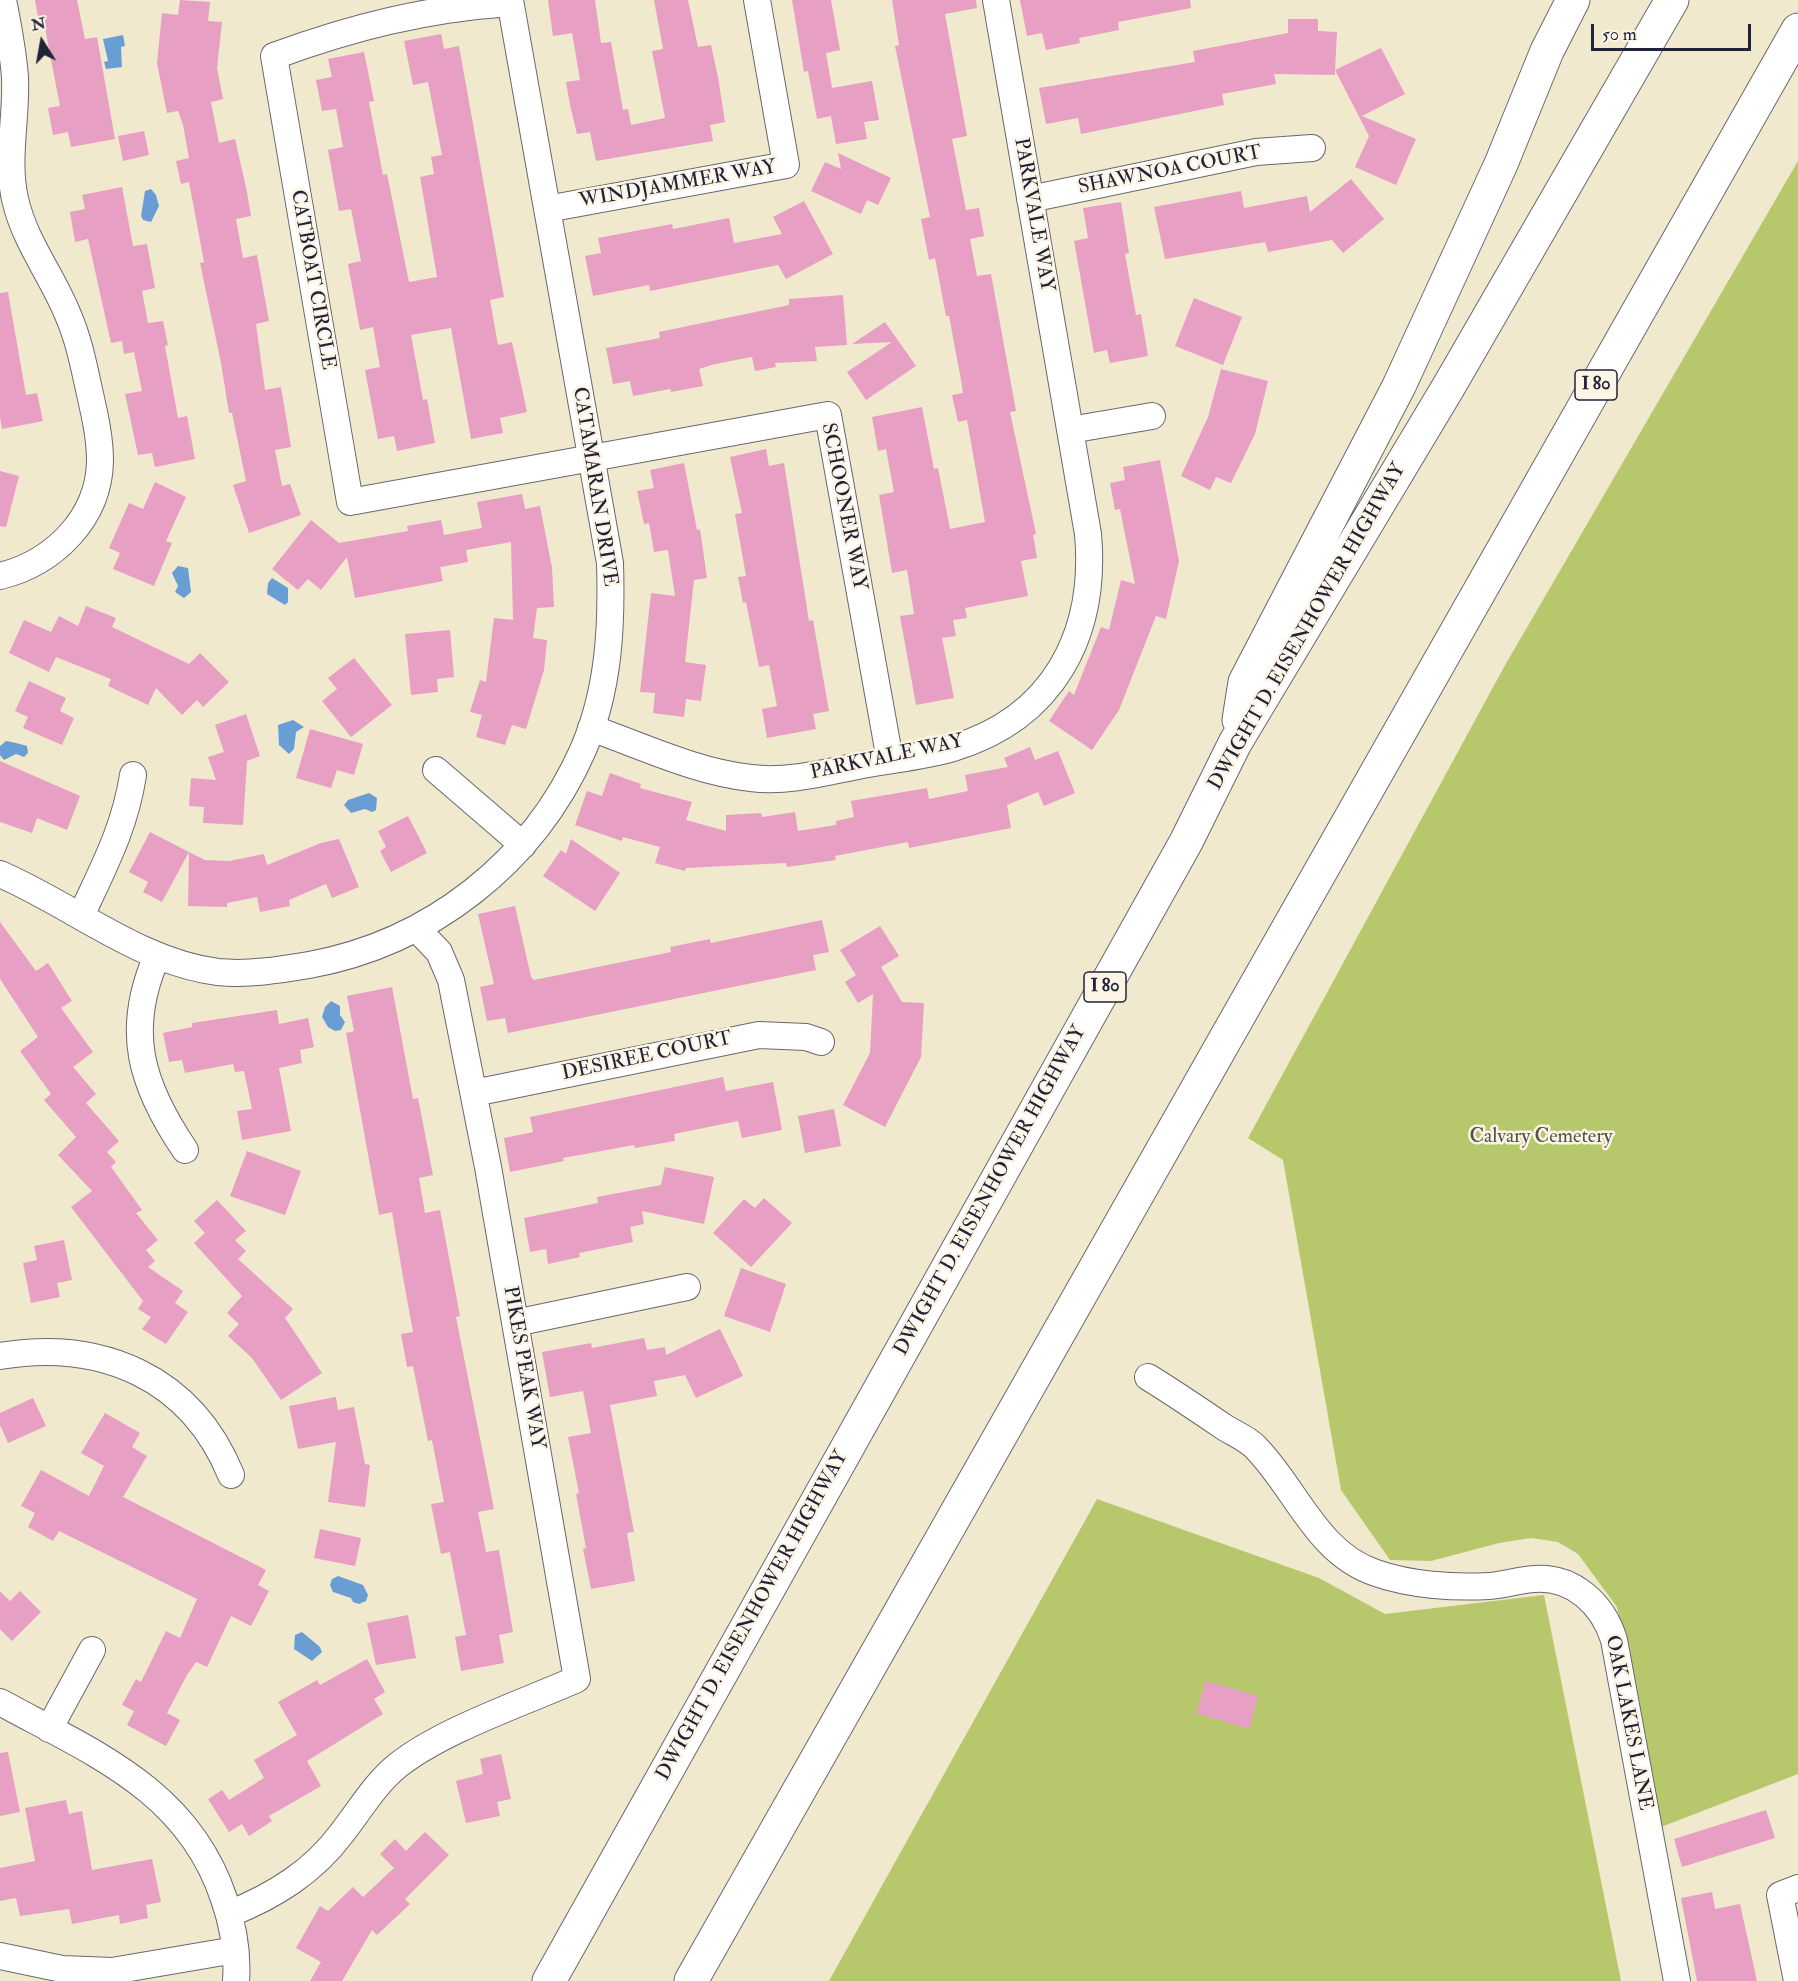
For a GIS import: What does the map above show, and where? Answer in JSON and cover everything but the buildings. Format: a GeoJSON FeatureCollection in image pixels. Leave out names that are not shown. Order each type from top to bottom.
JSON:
{"type":"FeatureCollection","features":[{"type":"Feature","properties":{"kind":"highway"},"geometry":{"type":"LineString","coordinates":[[1235,743],[1245,682],[1399,386],[1501,164],[1547,51],[1573,0]]}},
{"type":"Feature","properties":{"kind":"highway","name":"DWIGHT D. EISENHOWER HIGHWAY"},"geometry":{"type":"LineString","coordinates":[[549,1981],[1186,842],[1235,743],[1449,386],[1672,0]]}},
{"type":"Feature","properties":{"kind":"highway","name":"I 80"},"geometry":{"type":"LineString","coordinates":[[691,1981],[1798,30]]}},
{"type":"Feature","properties":{"kind":"street"},"geometry":{"type":"LineString","coordinates":[[0,576],[34,564],[64,542],[90,505],[100,461],[98,432],[81,350],[61,298],[27,236],[15,198],[11,169],[15,77],[3,0]]}},
{"type":"Feature","properties":{"kind":"street","name":"WINDJAMMER WAY"},"geometry":{"type":"LineString","coordinates":[[547,209],[786,165],[757,0]]}},
{"type":"Feature","properties":{"kind":"street","name":"PARKVALE WAY"},"geometry":{"type":"LineString","coordinates":[[591,728],[718,773],[752,778],[801,776],[951,749],[997,730],[1036,700],[1066,660],[1085,615],[1091,566],[1070,430],[996,0]]}},
{"type":"Feature","properties":{"kind":"street","name":"CATAMARAN DRIVE"},"geometry":{"type":"LineString","coordinates":[[0,874],[157,956],[218,972],[285,970],[366,951],[417,929],[451,909],[481,886],[523,845],[566,784],[591,728],[608,658],[612,620],[609,563],[510,1]]}},
{"type":"Feature","properties":{"kind":"street","name":"CATBOAT CIRCLE"},"geometry":{"type":"LineString","coordinates":[[510,1],[379,21],[333,34],[274,56],[350,502],[591,458]]}},
{"type":"Feature","properties":{"kind":"street","name":"SHAWNOA COURT"},"geometry":{"type":"LineString","coordinates":[[1030,199],[1256,152],[1312,148]]}},
{"type":"Feature","properties":{"kind":"street","name":"SCHOONER WAY"},"geometry":{"type":"LineString","coordinates":[[591,458],[828,415],[890,760]]}},
{"type":"Feature","properties":{"kind":"street"},"geometry":{"type":"LineString","coordinates":[[1070,430],[1152,416]]}},
{"type":"Feature","properties":{"kind":"street"},"geometry":{"type":"LineString","coordinates":[[436,770],[523,845]]}},
{"type":"Feature","properties":{"kind":"street"},"geometry":{"type":"LineString","coordinates":[[81,916],[118,838],[128,810],[133,775]]}},
{"type":"Feature","properties":{"kind":"street","name":"PIKES PEAK WAY"},"geometry":{"type":"LineString","coordinates":[[229,1914],[277,1892],[310,1868],[338,1839],[361,1805],[385,1778],[428,1745],[577,1679],[474,1092],[446,965],[439,952],[417,929]]}},
{"type":"Feature","properties":{"kind":"street"},"geometry":{"type":"LineString","coordinates":[[157,956],[142,994],[138,1027],[141,1060],[150,1091],[185,1150]]}},
{"type":"Feature","properties":{"kind":"street","name":"DESIREE COURT"},"geometry":{"type":"LineString","coordinates":[[474,1092],[759,1035],[806,1037],[821,1042]]}},
{"type":"Feature","properties":{"kind":"street"},"geometry":{"type":"LineString","coordinates":[[515,1323],[687,1287]]}},
{"type":"Feature","properties":{"kind":"street"},"geometry":{"type":"LineString","coordinates":[[0,1356],[52,1350],[69,1351],[102,1358],[134,1370],[164,1387],[189,1410],[210,1434],[231,1475]]}},
{"type":"Feature","properties":{"kind":"street","name":"OAK LAKES LANE"},"geometry":{"type":"LineString","coordinates":[[1148,1377],[1257,1448],[1320,1533],[1353,1562],[1368,1570],[1405,1580],[1454,1586],[1491,1586],[1535,1579],[1556,1581],[1574,1587],[1589,1598],[1603,1614],[1614,1640],[1677,1981]]}},
{"type":"Feature","properties":{"kind":"street"},"geometry":{"type":"LineString","coordinates":[[49,1729],[92,1650]]}},
{"type":"Feature","properties":{"kind":"street"},"geometry":{"type":"LineString","coordinates":[[0,1702],[120,1769],[164,1801],[186,1826],[205,1854],[219,1884],[229,1914],[235,1950],[236,1981]]}},
{"type":"Feature","properties":{"kind":"street"},"geometry":{"type":"LineString","coordinates":[[1797,1981],[1780,1895],[1798,1888]]}},
{"type":"Feature","properties":{"kind":"street"},"geometry":{"type":"LineString","coordinates":[[0,1956],[79,1971],[112,1971],[235,1950]]}},
{"type":"Feature","properties":{"kind":"green space","name":"Calvary Cemetery"},"geometry":{"type":"Polygon","coordinates":[[[1798,161],[1798,1774],[1661,1827],[1617,1607],[1578,1554],[1558,1542],[1531,1538],[1499,1543],[1431,1561],[1390,1560],[1341,1490],[1283,1160],[1248,1138],[1504,667],[1798,161]]]}},
{"type":"Feature","properties":{"kind":"green space"},"geometry":{"type":"Polygon","coordinates":[[[1097,1499],[1319,1578],[1385,1614],[1544,1595],[1621,1981],[829,1981],[1097,1499]]]}},
{"type":"Feature","properties":{"kind":"water"},"geometry":{"type":"Polygon","coordinates":[[[123,35],[125,46],[121,47],[122,67],[106,69],[104,62],[108,61],[103,39],[123,35]]]}},
{"type":"Feature","properties":{"kind":"water"},"geometry":{"type":"Polygon","coordinates":[[[151,189],[156,195],[159,206],[151,222],[143,220],[141,216],[145,191],[151,189]]]}},
{"type":"Feature","properties":{"kind":"water"},"geometry":{"type":"Polygon","coordinates":[[[178,566],[188,568],[191,592],[184,598],[175,592],[178,586],[172,573],[178,566]]]}},
{"type":"Feature","properties":{"kind":"water"},"geometry":{"type":"Polygon","coordinates":[[[272,578],[288,588],[288,602],[285,605],[267,594],[268,583],[272,578]]]}},
{"type":"Feature","properties":{"kind":"water"},"geometry":{"type":"Polygon","coordinates":[[[293,720],[304,727],[296,732],[294,749],[289,754],[279,745],[278,725],[293,720]]]}},
{"type":"Feature","properties":{"kind":"water"},"geometry":{"type":"Polygon","coordinates":[[[6,741],[27,746],[28,753],[24,757],[16,754],[4,760],[0,755],[0,746],[6,741]]]}},
{"type":"Feature","properties":{"kind":"water"},"geometry":{"type":"Polygon","coordinates":[[[369,793],[377,798],[376,810],[372,812],[365,809],[351,813],[344,805],[348,800],[369,793]]]}},
{"type":"Feature","properties":{"kind":"water"},"geometry":{"type":"Polygon","coordinates":[[[331,1001],[340,1006],[340,1015],[345,1022],[341,1030],[335,1031],[328,1027],[322,1017],[325,1007],[331,1001]]]}},
{"type":"Feature","properties":{"kind":"water"},"geometry":{"type":"Polygon","coordinates":[[[338,1576],[363,1585],[368,1595],[366,1601],[359,1604],[353,1602],[351,1598],[333,1592],[330,1585],[332,1579],[338,1576]]]}},
{"type":"Feature","properties":{"kind":"water"},"geometry":{"type":"Polygon","coordinates":[[[302,1632],[320,1647],[322,1652],[312,1661],[294,1649],[295,1635],[302,1632]]]}}]}
